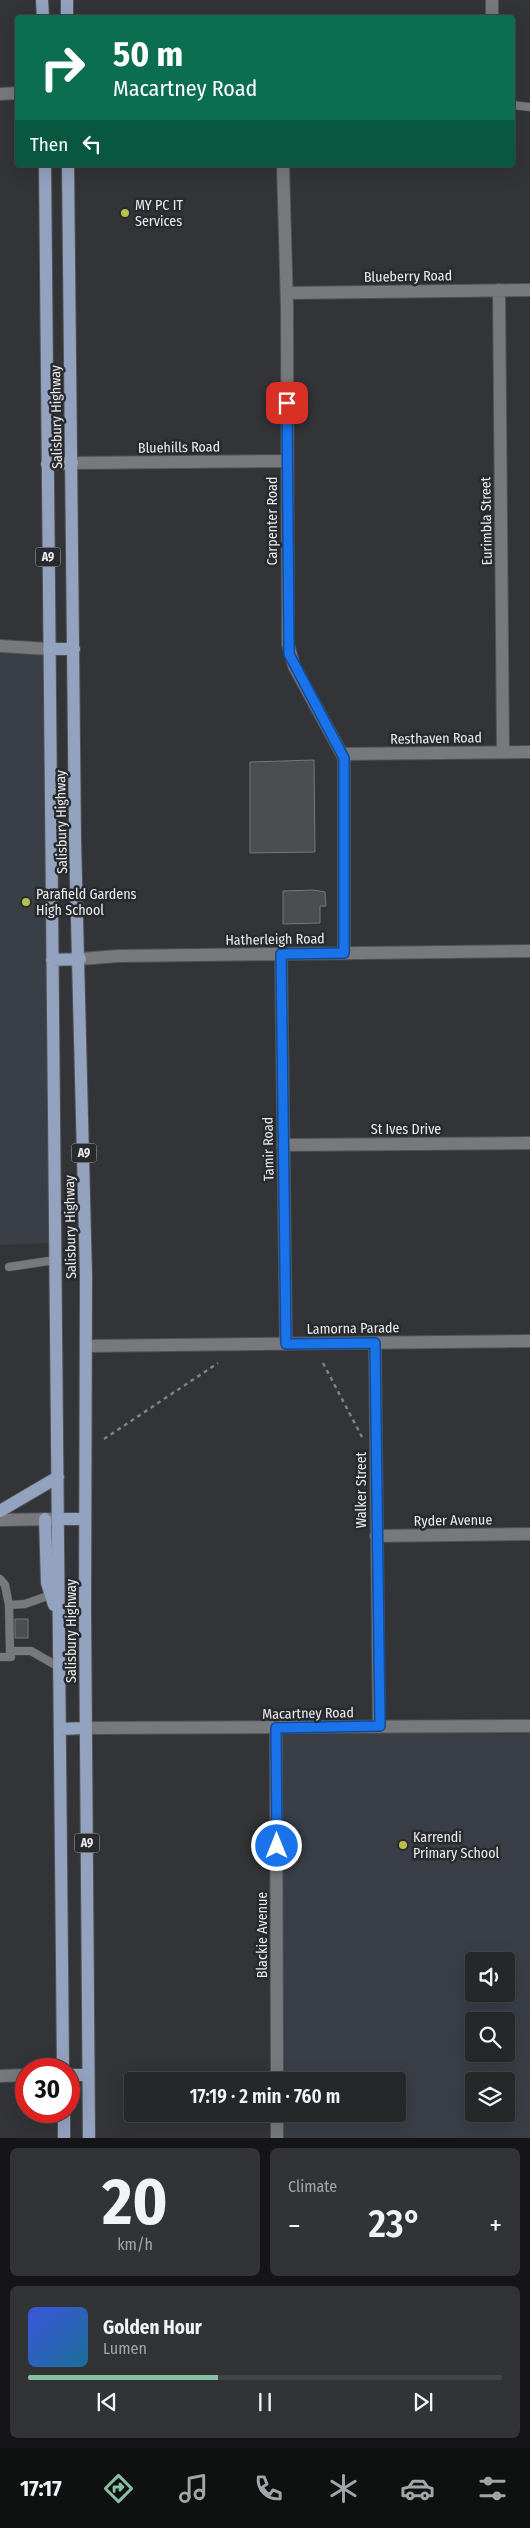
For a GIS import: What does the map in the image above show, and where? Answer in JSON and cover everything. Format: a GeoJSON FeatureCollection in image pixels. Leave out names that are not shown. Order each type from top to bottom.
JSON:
{"type":"FeatureCollection","features":[{"type":"Feature","properties":{"kind":"main road"},"geometry":{"type":"LineString","coordinates":[[42,0],[43,15]]}},
{"type":"Feature","properties":{"kind":"main road"},"geometry":{"type":"LineString","coordinates":[[67,0],[67,15]]}},
{"type":"Feature","properties":{"kind":"main road","name":"Salisbury Highway"},"geometry":{"type":"LineString","coordinates":[[44,167],[58,1477],[51,1519],[55,1594],[59,1616],[63,2058]]}},
{"type":"Feature","properties":{"kind":"main road","name":"Salisbury Highway"},"geometry":{"type":"LineString","coordinates":[[68,167],[76,840],[80,959],[86,1346],[89,2138]]}},
{"type":"Feature","properties":{"kind":"main road"},"geometry":{"type":"LineString","coordinates":[[47,464],[72,463]]}},
{"type":"Feature","properties":{"kind":"main road"},"geometry":{"type":"LineString","coordinates":[[49,650],[74,649]]}},
{"type":"Feature","properties":{"kind":"main road"},"geometry":{"type":"LineString","coordinates":[[52,960],[80,959]]}},
{"type":"Feature","properties":{"kind":"main road"},"geometry":{"type":"LineString","coordinates":[[0,1511],[58,1477]]}},
{"type":"Feature","properties":{"kind":"main road"},"geometry":{"type":"LineString","coordinates":[[51,1519],[86,1519]]}},
{"type":"Feature","properties":{"kind":"main road"},"geometry":{"type":"LineString","coordinates":[[60,1729],[86,1728]]}},
{"type":"Feature","properties":{"kind":"main road"},"geometry":{"type":"LineString","coordinates":[[80,2075],[88,2075]]}},
{"type":"Feature","properties":{"kind":"main road"},"geometry":{"type":"LineString","coordinates":[[64,2123],[64,2138]]}},
{"type":"Feature","properties":{"kind":"street"},"geometry":{"type":"LineString","coordinates":[[492,0],[492,15]]}},
{"type":"Feature","properties":{"kind":"street"},"geometry":{"type":"LineString","coordinates":[[0,94],[15,93]]}},
{"type":"Feature","properties":{"kind":"street","name":"Carpenter Road"},"geometry":{"type":"LineString","coordinates":[[283,167],[287,293],[289,654],[342,754],[344,953]]}},
{"type":"Feature","properties":{"kind":"street","name":"Eurimbla Street"},"geometry":{"type":"LineString","coordinates":[[499,290],[503,752]]}},
{"type":"Feature","properties":{"kind":"street","name":"Blueberry Road"},"geometry":{"type":"LineString","coordinates":[[287,293],[530,290]]}},
{"type":"Feature","properties":{"kind":"street","name":"Bluehills Road"},"geometry":{"type":"LineString","coordinates":[[72,463],[287,461]]}},
{"type":"Feature","properties":{"kind":"street"},"geometry":{"type":"LineString","coordinates":[[0,646],[49,650]]}},
{"type":"Feature","properties":{"kind":"street","name":"Resthaven Road"},"geometry":{"type":"LineString","coordinates":[[342,754],[530,752]]}},
{"type":"Feature","properties":{"kind":"street","name":"Hatherleigh Road"},"geometry":{"type":"LineString","coordinates":[[80,959],[118,956],[530,951]]}},
{"type":"Feature","properties":{"kind":"street","name":"Tamir Road"},"geometry":{"type":"LineString","coordinates":[[281,954],[286,1344]]}},
{"type":"Feature","properties":{"kind":"street","name":"St Ives Drive"},"geometry":{"type":"LineString","coordinates":[[283,1145],[530,1143]]}},
{"type":"Feature","properties":{"kind":"street","name":"Lamorna Parade"},"geometry":{"type":"LineString","coordinates":[[86,1346],[530,1342]]}},
{"type":"Feature","properties":{"kind":"street","name":"Walker Street"},"geometry":{"type":"LineString","coordinates":[[375,1343],[376,1536],[380,1726]]}},
{"type":"Feature","properties":{"kind":"street"},"geometry":{"type":"LineString","coordinates":[[0,1520],[51,1519]]}},
{"type":"Feature","properties":{"kind":"street","name":"Ryder Avenue"},"geometry":{"type":"LineString","coordinates":[[376,1536],[530,1534]]}},
{"type":"Feature","properties":{"kind":"street","name":"Macartney Road"},"geometry":{"type":"LineString","coordinates":[[86,1728],[530,1726]]}},
{"type":"Feature","properties":{"kind":"street","name":"Blackie Avenue"},"geometry":{"type":"LineString","coordinates":[[276,1728],[277,2072]]}},
{"type":"Feature","properties":{"kind":"street"},"geometry":{"type":"LineString","coordinates":[[0,2076],[15,2075]]}},
{"type":"Feature","properties":{"kind":"street"},"geometry":{"type":"LineString","coordinates":[[277,2122],[277,2138]]}},
{"type":"Feature","properties":{"kind":"lane"},"geometry":{"type":"LineString","coordinates":[[515,105],[530,107]]}},
{"type":"Feature","properties":{"kind":"lane"},"geometry":{"type":"LineString","coordinates":[[9,1267],[55,1260]]}},
{"type":"Feature","properties":{"kind":"lane"},"geometry":{"type":"LineString","coordinates":[[0,1579],[5,1585],[9,1605],[10,1651],[10,1657],[0,1657]]}},
{"type":"Feature","properties":{"kind":"lane"},"geometry":{"type":"LineString","coordinates":[[9,1605],[26,1604],[55,1594]]}},
{"type":"Feature","properties":{"kind":"lane"},"geometry":{"type":"LineString","coordinates":[[10,1651],[32,1651],[59,1667]]}},
{"type":"Feature","properties":{"kind":"path"},"geometry":{"type":"LineString","coordinates":[[104,1439],[218,1363]]}},
{"type":"Feature","properties":{"kind":"path"},"geometry":{"type":"LineString","coordinates":[[323,1363],[363,1438]]}},
{"type":"Feature","properties":{"kind":"shaded area","name":"Parafield Gardens High School"},"geometry":{"type":"Polygon","coordinates":[[[0,646],[49,649],[55,1243],[0,1245],[0,646]]]}},
{"type":"Feature","properties":{"kind":"shaded area","name":"Karrendi Primary School"},"geometry":{"type":"Polygon","coordinates":[[[530,1726],[530,2138],[277,2138],[277,2122],[406,2122],[406,2072],[277,2072],[276,1728],[530,1726]]]}},
{"type":"Feature","properties":{"kind":"building"},"geometry":{"type":"Polygon","coordinates":[[[314,760],[315,852],[250,853],[250,762],[314,760]]]}},
{"type":"Feature","properties":{"kind":"building"},"geometry":{"type":"Polygon","coordinates":[[[313,890],[325,892],[326,906],[320,906],[320,923],[283,924],[283,891],[313,890]]]}},
{"type":"Feature","properties":{"kind":"building"},"geometry":{"type":"Polygon","coordinates":[[[15,1619],[28,1619],[28,1638],[15,1638],[15,1619]]]}},
{"type":"Feature","properties":{"kind":"place","name":"MY PC IT Services"},"geometry":{"type":"Point","coordinates":[125,213]}},
{"type":"Feature","properties":{"kind":"place","name":"Parafield Gardens High School"},"geometry":{"type":"Point","coordinates":[26,902]}},
{"type":"Feature","properties":{"kind":"place","name":"Karrendi Primary School"},"geometry":{"type":"Point","coordinates":[403,1845]}},
{"type":"Feature","properties":{"kind":"route"},"geometry":{"type":"LineString","coordinates":[[277,1846],[276,1728],[380,1726],[376,1536],[375,1343],[286,1344],[281,954],[344,953],[344,758],[300,679],[289,654],[287,403]]}}]}
